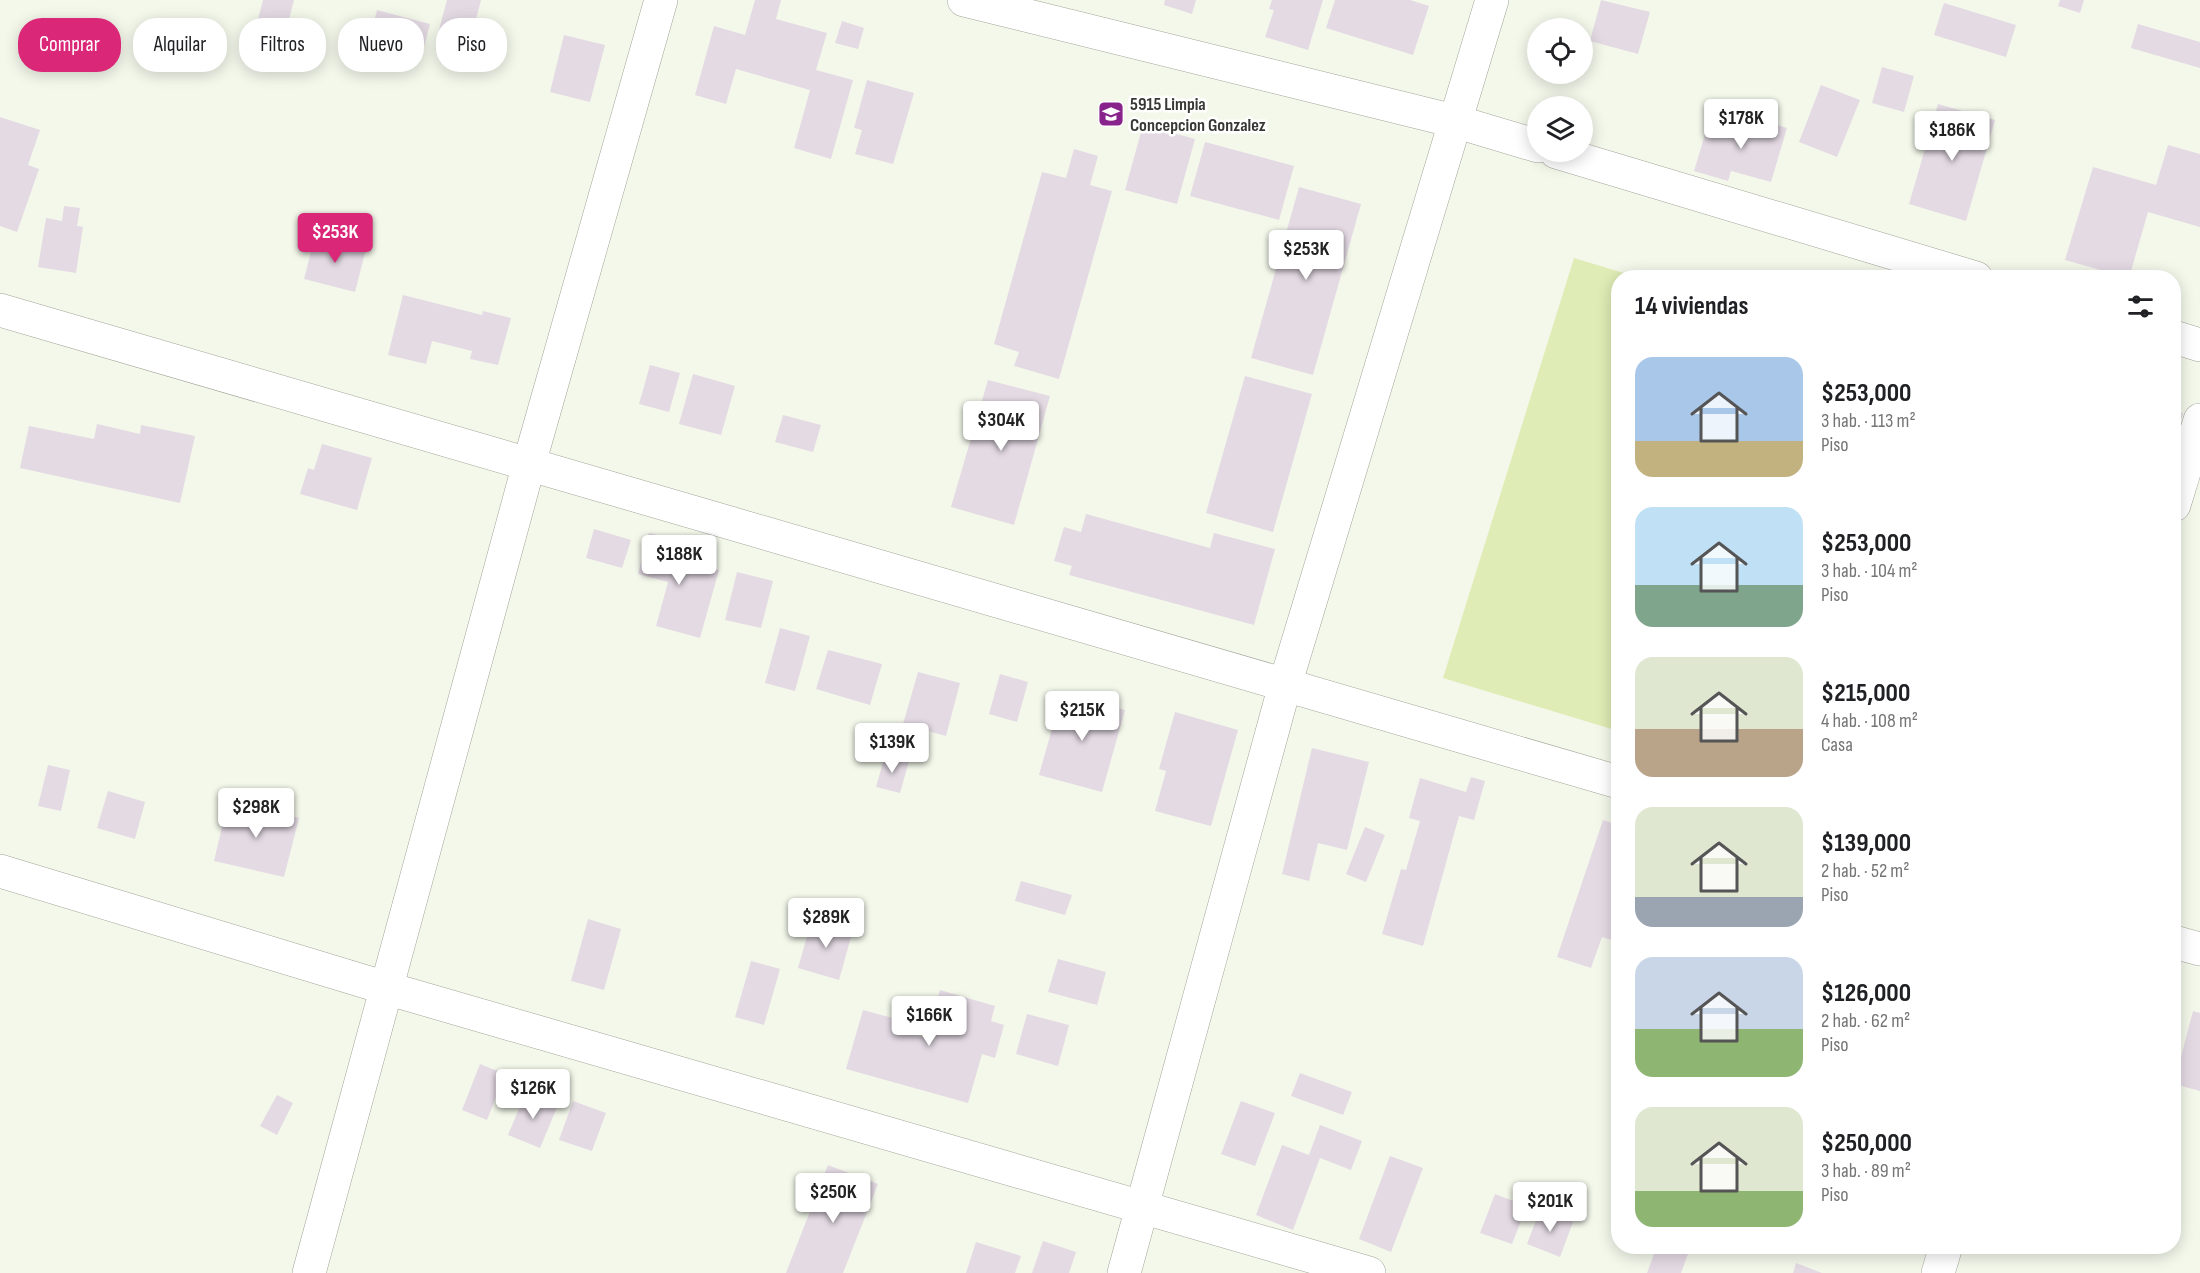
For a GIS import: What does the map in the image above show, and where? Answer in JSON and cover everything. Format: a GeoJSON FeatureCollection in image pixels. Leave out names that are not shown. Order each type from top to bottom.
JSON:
{"type":"FeatureCollection","features":[{"type":"Feature","properties":{"kind":"street"},"geometry":{"type":"LineString","coordinates":[[309,1273],[529,464],[661,0]]}},
{"type":"Feature","properties":{"kind":"street"},"geometry":{"type":"LineString","coordinates":[[964,0],[1454,121],[1527,143]]}},
{"type":"Feature","properties":{"kind":"street"},"geometry":{"type":"LineString","coordinates":[[1124,1273],[1285,685],[1492,0]]}},
{"type":"Feature","properties":{"kind":"street"},"geometry":{"type":"LineString","coordinates":[[1589,162],[1949,270]]}},
{"type":"Feature","properties":{"kind":"street"},"geometry":{"type":"LineString","coordinates":[[0,310],[1611,780]]}},
{"type":"Feature","properties":{"kind":"street"},"geometry":{"type":"LineString","coordinates":[[2181,339],[2200,345]]}},
{"type":"Feature","properties":{"kind":"street"},"geometry":{"type":"LineString","coordinates":[[2181,482],[2200,420]]}},
{"type":"Feature","properties":{"kind":"street"},"geometry":{"type":"LineString","coordinates":[[0,871],[386,988],[1369,1273]]}},
{"type":"Feature","properties":{"kind":"street"},"geometry":{"type":"LineString","coordinates":[[2181,944],[2200,949]]}},
{"type":"Feature","properties":{"kind":"street"},"geometry":{"type":"LineString","coordinates":[[1938,1273],[1944,1254]]}},
{"type":"Feature","properties":{"kind":"green space"},"geometry":{"type":"Polygon","coordinates":[[[1574,258],[1614,270],[1611,270],[1611,729],[1443,678],[1574,258]]]}},
{"type":"Feature","properties":{"kind":"building"},"geometry":{"type":"Polygon","coordinates":[[[263,0],[294,0],[289,18],[258,18],[263,0]]]}},
{"type":"Feature","properties":{"kind":"building"},"geometry":{"type":"Polygon","coordinates":[[[447,0],[481,0],[476,18],[442,18],[447,0]]]}},
{"type":"Feature","properties":{"kind":"building"},"geometry":{"type":"Polygon","coordinates":[[[755,0],[781,0],[776,19],[827,33],[816,70],[853,80],[831,159],[794,148],[810,90],[736,69],[726,104],[695,95],[714,26],[745,35],[755,0]]]}},
{"type":"Feature","properties":{"kind":"building"},"geometry":{"type":"Polygon","coordinates":[[[1165,0],[1196,0],[1192,14],[1164,5],[1165,0]]]}},
{"type":"Feature","properties":{"kind":"building"},"geometry":{"type":"Polygon","coordinates":[[[1272,0],[1323,0],[1308,50],[1265,37],[1274,10],[1269,9],[1272,0]]]}},
{"type":"Feature","properties":{"kind":"building"},"geometry":{"type":"Polygon","coordinates":[[[1335,0],[1410,0],[1429,6],[1413,55],[1326,28],[1335,0]]]}},
{"type":"Feature","properties":{"kind":"building"},"geometry":{"type":"Polygon","coordinates":[[[1601,0],[1650,12],[1638,54],[1593,42],[1593,30],[1601,0]]]}},
{"type":"Feature","properties":{"kind":"building"},"geometry":{"type":"Polygon","coordinates":[[[2060,0],[2084,0],[2080,13],[2058,6],[2060,0]]]}},
{"type":"Feature","properties":{"kind":"building"},"geometry":{"type":"Polygon","coordinates":[[[1944,3],[2016,25],[2006,57],[1934,35],[1944,3]]]}},
{"type":"Feature","properties":{"kind":"building"},"geometry":{"type":"Polygon","coordinates":[[[377,10],[407,18],[375,18],[377,10]]]}},
{"type":"Feature","properties":{"kind":"building"},"geometry":{"type":"Polygon","coordinates":[[[842,21],[864,28],[858,49],[835,43],[842,21]]]}},
{"type":"Feature","properties":{"kind":"building"},"geometry":{"type":"Polygon","coordinates":[[[424,22],[430,24],[424,47],[424,22]]]}},
{"type":"Feature","properties":{"kind":"building"},"geometry":{"type":"Polygon","coordinates":[[[2138,24],[2200,42],[2200,68],[2131,48],[2138,24]]]}},
{"type":"Feature","properties":{"kind":"building"},"geometry":{"type":"Polygon","coordinates":[[[564,35],[605,45],[590,102],[550,92],[564,35]]]}},
{"type":"Feature","properties":{"kind":"building"},"geometry":{"type":"Polygon","coordinates":[[[1882,67],[1914,76],[1904,112],[1872,103],[1882,67]]]}},
{"type":"Feature","properties":{"kind":"building"},"geometry":{"type":"Polygon","coordinates":[[[867,80],[914,93],[893,164],[855,154],[862,130],[854,128],[867,80]]]}},
{"type":"Feature","properties":{"kind":"building"},"geometry":{"type":"Polygon","coordinates":[[[1821,85],[1860,100],[1837,157],[1799,142],[1821,85]]]}},
{"type":"Feature","properties":{"kind":"building"},"geometry":{"type":"Polygon","coordinates":[[[1938,104],[1995,120],[1966,221],[1909,204],[1938,104]]]}},
{"type":"Feature","properties":{"kind":"building"},"geometry":{"type":"Polygon","coordinates":[[[1748,116],[1787,128],[1771,182],[1731,171],[1728,181],[1694,171],[1709,121],[1743,131],[1748,116]]]}},
{"type":"Feature","properties":{"kind":"building"},"geometry":{"type":"Polygon","coordinates":[[[0,117],[40,130],[28,165],[39,169],[17,232],[0,226],[0,117]]]}},
{"type":"Feature","properties":{"kind":"building"},"geometry":{"type":"Polygon","coordinates":[[[1143,125],[1195,139],[1177,204],[1125,190],[1143,125]]]}},
{"type":"Feature","properties":{"kind":"building"},"geometry":{"type":"Polygon","coordinates":[[[1205,142],[1294,166],[1279,220],[1190,196],[1205,142]]]}},
{"type":"Feature","properties":{"kind":"building"},"geometry":{"type":"Polygon","coordinates":[[[2168,145],[2200,154],[2200,227],[2148,212],[2131,270],[2101,270],[2065,260],[2093,167],[2156,185],[2168,145]]]}},
{"type":"Feature","properties":{"kind":"building"},"geometry":{"type":"Polygon","coordinates":[[[1074,149],[1098,156],[1090,185],[1112,191],[1059,379],[1014,366],[1019,352],[994,344],[1042,172],[1066,178],[1074,149]]]}},
{"type":"Feature","properties":{"kind":"building"},"geometry":{"type":"Polygon","coordinates":[[[1299,187],[1361,204],[1313,375],[1251,358],[1299,187]]]}},
{"type":"Feature","properties":{"kind":"building"},"geometry":{"type":"Polygon","coordinates":[[[64,206],[80,208],[77,226],[83,227],[76,273],[38,267],[46,218],[62,221],[64,206]]]}},
{"type":"Feature","properties":{"kind":"building"},"geometry":{"type":"Polygon","coordinates":[[[315,236],[366,249],[355,292],[304,279],[315,236]]]}},
{"type":"Feature","properties":{"kind":"building"},"geometry":{"type":"Polygon","coordinates":[[[403,295],[482,315],[483,311],[511,318],[498,365],[470,359],[472,351],[432,341],[426,364],[388,355],[403,295]]]}},
{"type":"Feature","properties":{"kind":"building"},"geometry":{"type":"Polygon","coordinates":[[[650,365],[680,373],[669,412],[639,404],[650,365]]]}},
{"type":"Feature","properties":{"kind":"building"},"geometry":{"type":"Polygon","coordinates":[[[693,374],[735,386],[721,435],[679,424],[693,374]]]}},
{"type":"Feature","properties":{"kind":"building"},"geometry":{"type":"Polygon","coordinates":[[[1245,376],[1312,394],[1273,532],[1206,513],[1245,376]]]}},
{"type":"Feature","properties":{"kind":"building"},"geometry":{"type":"Polygon","coordinates":[[[988,380],[1050,396],[1014,525],[951,507],[988,380]]]}},
{"type":"Feature","properties":{"kind":"building"},"geometry":{"type":"Polygon","coordinates":[[[783,415],[821,425],[813,452],[775,442],[783,415]]]}},
{"type":"Feature","properties":{"kind":"building"},"geometry":{"type":"Polygon","coordinates":[[[97,424],[140,434],[141,425],[195,436],[180,503],[20,468],[29,426],[94,439],[97,424]]]}},
{"type":"Feature","properties":{"kind":"building"},"geometry":{"type":"Polygon","coordinates":[[[322,444],[372,458],[357,510],[300,494],[308,468],[314,470],[322,444]]]}},
{"type":"Feature","properties":{"kind":"building"},"geometry":{"type":"Polygon","coordinates":[[[1086,514],[1210,548],[1214,533],[1275,549],[1254,625],[1069,575],[1072,566],[1054,561],[1064,527],[1081,532],[1086,514]]]}},
{"type":"Feature","properties":{"kind":"building"},"geometry":{"type":"Polygon","coordinates":[[[594,529],[631,540],[622,568],[586,558],[594,529]]]}},
{"type":"Feature","properties":{"kind":"building"},"geometry":{"type":"Polygon","coordinates":[[[649,533],[679,541],[675,558],[719,570],[700,638],[656,626],[668,582],[638,574],[649,533]]]}},
{"type":"Feature","properties":{"kind":"building"},"geometry":{"type":"Polygon","coordinates":[[[737,572],[773,581],[761,628],[725,620],[737,572]]]}},
{"type":"Feature","properties":{"kind":"building"},"geometry":{"type":"Polygon","coordinates":[[[780,628],[810,636],[795,691],[765,683],[780,628]]]}},
{"type":"Feature","properties":{"kind":"building"},"geometry":{"type":"Polygon","coordinates":[[[828,650],[882,664],[870,705],[816,689],[828,650]]]}},
{"type":"Feature","properties":{"kind":"building"},"geometry":{"type":"Polygon","coordinates":[[[918,672],[960,683],[946,736],[903,724],[918,672]]]}},
{"type":"Feature","properties":{"kind":"building"},"geometry":{"type":"Polygon","coordinates":[[[1000,674],[1028,682],[1017,722],[989,714],[1000,674]]]}},
{"type":"Feature","properties":{"kind":"building"},"geometry":{"type":"Polygon","coordinates":[[[1062,693],[1125,710],[1102,792],[1039,775],[1062,693]]]}},
{"type":"Feature","properties":{"kind":"building"},"geometry":{"type":"Polygon","coordinates":[[[1175,712],[1238,730],[1211,826],[1155,811],[1166,771],[1159,769],[1175,712]]]}},
{"type":"Feature","properties":{"kind":"building"},"geometry":{"type":"Polygon","coordinates":[[[1312,748],[1369,762],[1347,850],[1318,843],[1309,881],[1282,874],[1312,748]]]}},
{"type":"Feature","properties":{"kind":"building"},"geometry":{"type":"Polygon","coordinates":[[[885,755],[909,761],[900,793],[876,787],[885,755]]]}},
{"type":"Feature","properties":{"kind":"building"},"geometry":{"type":"Polygon","coordinates":[[[48,765],[70,770],[61,811],[38,806],[48,765]]]}},
{"type":"Feature","properties":{"kind":"building"},"geometry":{"type":"Polygon","coordinates":[[[1471,777],[1485,781],[1474,820],[1459,816],[1423,946],[1382,934],[1401,869],[1406,870],[1420,821],[1409,818],[1420,778],[1466,792],[1471,777]]]}},
{"type":"Feature","properties":{"kind":"building"},"geometry":{"type":"Polygon","coordinates":[[[108,791],[145,802],[135,839],[97,828],[108,791]]]}},
{"type":"Feature","properties":{"kind":"building"},"geometry":{"type":"Polygon","coordinates":[[[228,801],[299,818],[284,877],[214,861],[228,801]]]}},
{"type":"Feature","properties":{"kind":"building"},"geometry":{"type":"Polygon","coordinates":[[[1603,820],[1611,823],[1611,940],[1602,937],[1591,968],[1557,957],[1603,820]]]}},
{"type":"Feature","properties":{"kind":"building"},"geometry":{"type":"Polygon","coordinates":[[[1365,827],[1385,835],[1366,882],[1346,874],[1365,827]]]}},
{"type":"Feature","properties":{"kind":"building"},"geometry":{"type":"Polygon","coordinates":[[[1021,881],[1072,895],[1065,915],[1015,901],[1021,881]]]}},
{"type":"Feature","properties":{"kind":"building"},"geometry":{"type":"Polygon","coordinates":[[[588,919],[621,929],[604,990],[571,981],[588,919]]]}},
{"type":"Feature","properties":{"kind":"building"},"geometry":{"type":"Polygon","coordinates":[[[812,919],[853,930],[839,980],[798,968],[812,919]]]}},
{"type":"Feature","properties":{"kind":"building"},"geometry":{"type":"Polygon","coordinates":[[[1058,959],[1106,972],[1097,1005],[1048,992],[1058,959]]]}},
{"type":"Feature","properties":{"kind":"building"},"geometry":{"type":"Polygon","coordinates":[[[751,961],[780,969],[764,1025],[735,1017],[751,961]]]}},
{"type":"Feature","properties":{"kind":"building"},"geometry":{"type":"Polygon","coordinates":[[[940,990],[995,1006],[991,1021],[1004,1025],[995,1058],[982,1054],[968,1103],[846,1069],[863,1010],[911,1023],[909,1033],[926,1038],[940,990]]]}},
{"type":"Feature","properties":{"kind":"building"},"geometry":{"type":"Polygon","coordinates":[[[2193,1011],[2200,1013],[2200,1091],[2181,1086],[2181,1057],[2193,1011]]]}},
{"type":"Feature","properties":{"kind":"building"},"geometry":{"type":"Polygon","coordinates":[[[1027,1014],[1069,1025],[1058,1066],[1016,1054],[1027,1014]]]}},
{"type":"Feature","properties":{"kind":"building"},"geometry":{"type":"Polygon","coordinates":[[[480,1064],[505,1074],[487,1120],[462,1110],[480,1064]]]}},
{"type":"Feature","properties":{"kind":"building"},"geometry":{"type":"Polygon","coordinates":[[[1300,1073],[1352,1092],[1343,1115],[1291,1096],[1300,1073]]]}},
{"type":"Feature","properties":{"kind":"building"},"geometry":{"type":"Polygon","coordinates":[[[526,1092],[558,1105],[540,1148],[508,1135],[526,1092]]]}},
{"type":"Feature","properties":{"kind":"building"},"geometry":{"type":"Polygon","coordinates":[[[277,1095],[293,1103],[277,1135],[260,1126],[277,1095]]]}},
{"type":"Feature","properties":{"kind":"building"},"geometry":{"type":"Polygon","coordinates":[[[573,1101],[606,1113],[592,1151],[559,1140],[573,1101]]]}},
{"type":"Feature","properties":{"kind":"building"},"geometry":{"type":"Polygon","coordinates":[[[1241,1101],[1275,1113],[1255,1166],[1221,1154],[1241,1101]]]}},
{"type":"Feature","properties":{"kind":"building"},"geometry":{"type":"Polygon","coordinates":[[[1320,1125],[1362,1141],[1351,1170],[1320,1158],[1293,1230],[1256,1215],[1282,1145],[1309,1155],[1320,1125]]]}},
{"type":"Feature","properties":{"kind":"building"},"geometry":{"type":"Polygon","coordinates":[[[1390,1156],[1423,1168],[1391,1252],[1359,1239],[1390,1156]]]}},
{"type":"Feature","properties":{"kind":"building"},"geometry":{"type":"Polygon","coordinates":[[[828,1165],[878,1184],[843,1273],[786,1273],[828,1165]]]}},
{"type":"Feature","properties":{"kind":"building"},"geometry":{"type":"Polygon","coordinates":[[[1495,1194],[1527,1206],[1512,1244],[1480,1233],[1495,1194]]]}},
{"type":"Feature","properties":{"kind":"building"},"geometry":{"type":"Polygon","coordinates":[[[1540,1210],[1573,1222],[1560,1257],[1527,1244],[1540,1210]]]}},
{"type":"Feature","properties":{"kind":"building"},"geometry":{"type":"Polygon","coordinates":[[[1043,1241],[1076,1252],[1069,1273],[1032,1273],[1043,1241]]]}},
{"type":"Feature","properties":{"kind":"building"},"geometry":{"type":"Polygon","coordinates":[[[976,1242],[1021,1256],[1015,1273],[966,1273],[976,1242]]]}},
{"type":"Feature","properties":{"kind":"building"},"geometry":{"type":"Polygon","coordinates":[[[1654,1254],[1688,1254],[1681,1273],[1647,1273],[1654,1254]]]}},
{"type":"Feature","properties":{"kind":"building"},"geometry":{"type":"Polygon","coordinates":[[[1796,1263],[1822,1273],[1793,1273],[1796,1263]]]}},
{"type":"Feature","properties":{"kind":"place","name":"5915 Limpia Concepcion Gonzalez"},"geometry":{"type":"Point","coordinates":[1111,114]}}]}
